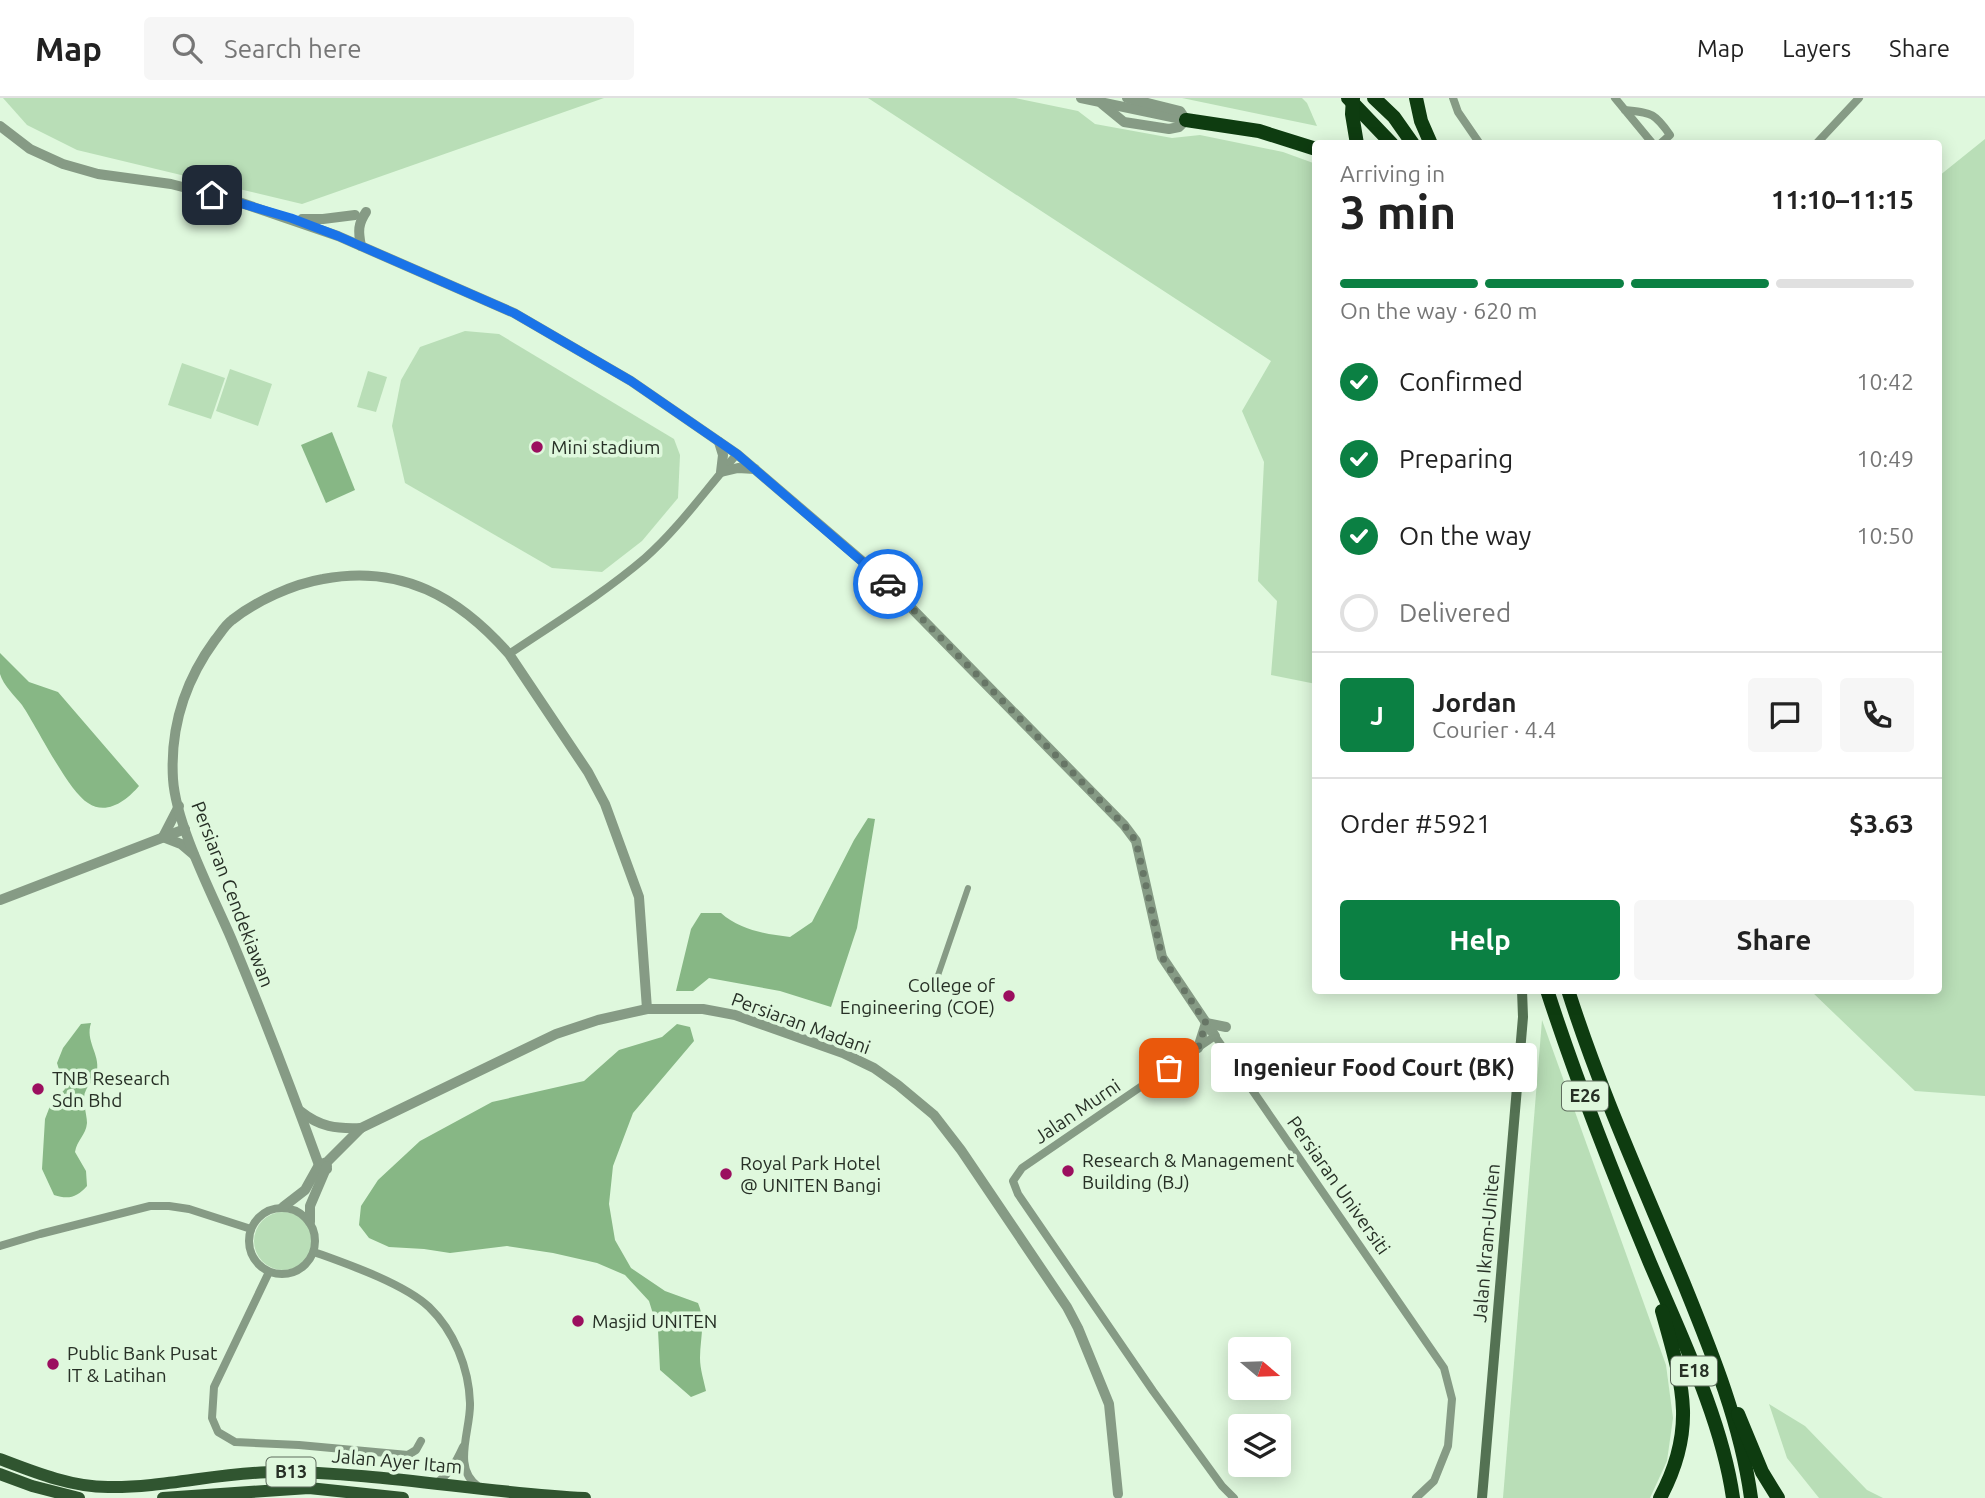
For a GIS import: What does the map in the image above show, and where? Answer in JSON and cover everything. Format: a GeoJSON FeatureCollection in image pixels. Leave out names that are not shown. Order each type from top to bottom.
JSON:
{"type":"FeatureCollection","features":[{"type":"Feature","properties":{"kind":"highway"},"geometry":{"type":"LineString","coordinates":[[1350,98],[1356,140]]}},
{"type":"Feature","properties":{"kind":"highway"},"geometry":{"type":"LineString","coordinates":[[1350,98],[1387,140]]}},
{"type":"Feature","properties":{"kind":"highway"},"geometry":{"type":"LineString","coordinates":[[1374,98],[1394,117],[1410,140]]}},
{"type":"Feature","properties":{"kind":"highway"},"geometry":{"type":"LineString","coordinates":[[1416,98],[1421,121],[1429,140]]}},
{"type":"Feature","properties":{"kind":"highway"},"geometry":{"type":"LineString","coordinates":[[1186,120],[1259,131],[1312,148]]}},
{"type":"Feature","properties":{"kind":"highway","name":"E26"},"geometry":{"type":"LineString","coordinates":[[1548,994],[1565,1046],[1625,1202]]}},
{"type":"Feature","properties":{"kind":"highway","name":"E26"},"geometry":{"type":"LineString","coordinates":[[1569,994],[1594,1065],[1646,1192]]}},
{"type":"Feature","properties":{"kind":"highway","name":"E18"},"geometry":{"type":"LineString","coordinates":[[1646,1192],[1726,1391],[1751,1498]]}},
{"type":"Feature","properties":{"kind":"highway","name":"E18"},"geometry":{"type":"LineString","coordinates":[[1625,1202],[1722,1443],[1733,1498]]}},
{"type":"Feature","properties":{"kind":"highway"},"geometry":{"type":"LineString","coordinates":[[1647,1255],[1678,1361],[1684,1418],[1672,1475],[1660,1498]]}},
{"type":"Feature","properties":{"kind":"highway"},"geometry":{"type":"LineString","coordinates":[[1726,1391],[1746,1429],[1762,1472],[1778,1498]]}},
{"type":"Feature","properties":{"kind":"main road","name":"Jalan Ikram-Uniten"},"geometry":{"type":"LineString","coordinates":[[1482,1498],[1523,1017],[1522,994]]}},
{"type":"Feature","properties":{"kind":"main road","name":"Jalan Ayer Itam"},"geometry":{"type":"LineString","coordinates":[[0,1459],[78,1484],[107,1487],[275,1472],[317,1473],[585,1498]]}},
{"type":"Feature","properties":{"kind":"main road"},"geometry":{"type":"LineString","coordinates":[[0,1474],[32,1486],[79,1498]]}},
{"type":"Feature","properties":{"kind":"main road","name":"Jalan Ayer Itam"},"geometry":{"type":"LineString","coordinates":[[163,1498],[309,1488],[403,1498]]}},
{"type":"Feature","properties":{"kind":"street"},"geometry":{"type":"LineString","coordinates":[[1080,98],[1100,102],[1124,122],[1169,129],[1179,127],[1186,120],[1180,111],[1127,98]]}},
{"type":"Feature","properties":{"kind":"street"},"geometry":{"type":"LineString","coordinates":[[1453,98],[1458,112],[1476,140]]}},
{"type":"Feature","properties":{"kind":"street"},"geometry":{"type":"LineString","coordinates":[[1615,98],[1651,140]]}},
{"type":"Feature","properties":{"kind":"street"},"geometry":{"type":"LineString","coordinates":[[1820,140],[1859,98]]}},
{"type":"Feature","properties":{"kind":"street"},"geometry":{"type":"LineString","coordinates":[[1625,110],[1645,111],[1654,115],[1670,135],[1664,140]]}},
{"type":"Feature","properties":{"kind":"street","name":"Persiaran Universiti"},"geometry":{"type":"LineString","coordinates":[[0,126],[30,149],[63,164],[98,174],[171,184],[291,218],[514,313],[631,381],[719,441],[882,578],[1124,825],[1136,841],[1162,957],[1444,1368],[1452,1399],[1448,1446],[1434,1481],[1416,1498]]}},
{"type":"Feature","properties":{"kind":"street"},"geometry":{"type":"LineString","coordinates":[[361,246],[358,229],[366,212]]}},
{"type":"Feature","properties":{"kind":"street"},"geometry":{"type":"LineString","coordinates":[[291,218],[323,219],[355,215]]}},
{"type":"Feature","properties":{"kind":"street"},"geometry":{"type":"LineString","coordinates":[[719,441],[723,454],[721,472]]}},
{"type":"Feature","properties":{"kind":"street"},"geometry":{"type":"LineString","coordinates":[[509,654],[645,558],[737,454]]}},
{"type":"Feature","properties":{"kind":"street"},"geometry":{"type":"LineString","coordinates":[[721,472],[738,468],[755,469]]}},
{"type":"Feature","properties":{"kind":"street","name":"Persiaran Cendekiawan"},"geometry":{"type":"LineString","coordinates":[[324,1165],[185,829],[173,781],[174,743],[187,688],[203,657],[230,621],[259,603],[323,579],[373,576],[393,579],[436,593],[468,612],[509,654],[588,772],[605,804],[639,897],[647,1009]]}},
{"type":"Feature","properties":{"kind":"street"},"geometry":{"type":"LineString","coordinates":[[163,837],[179,806]]}},
{"type":"Feature","properties":{"kind":"street"},"geometry":{"type":"LineString","coordinates":[[0,900],[185,829]]}},
{"type":"Feature","properties":{"kind":"street"},"geometry":{"type":"LineString","coordinates":[[163,837],[181,844],[197,858]]}},
{"type":"Feature","properties":{"kind":"street"},"geometry":{"type":"LineString","coordinates":[[935,984],[968,888]]}},
{"type":"Feature","properties":{"kind":"street","name":"Persiaran Madani"},"geometry":{"type":"LineString","coordinates":[[361,1128],[556,1034],[598,1020],[647,1009],[703,1009],[735,1015],[826,1046],[874,1068],[934,1115],[1067,1307],[1109,1404],[1118,1494]]}},
{"type":"Feature","properties":{"kind":"street"},"geometry":{"type":"LineString","coordinates":[[1198,1048],[1206,1023],[1226,1027]]}},
{"type":"Feature","properties":{"kind":"street","name":"Jalan Murni"},"geometry":{"type":"LineString","coordinates":[[1214,1036],[1022,1168],[1013,1181],[1018,1194],[1144,1375],[1222,1486],[1234,1498]]}},
{"type":"Feature","properties":{"kind":"street"},"geometry":{"type":"LineString","coordinates":[[299,1110],[326,1127],[361,1128]]}},
{"type":"Feature","properties":{"kind":"street"},"geometry":{"type":"LineString","coordinates":[[283,1207],[301,1213],[310,1222],[315,1234],[314,1252],[307,1263],[298,1270],[281,1275],[269,1272],[253,1257],[249,1240],[251,1229],[261,1215],[283,1207],[305,1190],[324,1165],[361,1128]]}},
{"type":"Feature","properties":{"kind":"street"},"geometry":{"type":"LineString","coordinates":[[310,1222],[310,1206],[324,1165]]}},
{"type":"Feature","properties":{"kind":"street"},"geometry":{"type":"LineString","coordinates":[[0,1246],[150,1206],[190,1209],[251,1229]]}},
{"type":"Feature","properties":{"kind":"street"},"geometry":{"type":"LineString","coordinates":[[314,1252],[368,1272],[416,1298],[428,1306],[445,1326],[463,1360],[470,1402],[465,1471],[470,1481],[482,1488]]}},
{"type":"Feature","properties":{"kind":"street"},"geometry":{"type":"LineString","coordinates":[[269,1272],[214,1387],[212,1418],[218,1432],[235,1442],[408,1455],[421,1441]]}},
{"type":"Feature","properties":{"kind":"street"},"geometry":{"type":"LineString","coordinates":[[433,1485],[454,1467],[465,1444]]}},
{"type":"Feature","properties":{"kind":"shaded area"},"geometry":{"type":"Polygon","coordinates":[[[3,98],[604,98],[302,204],[77,150],[27,125],[3,98]]]}},
{"type":"Feature","properties":{"kind":"shaded area"},"geometry":{"type":"Polygon","coordinates":[[[868,98],[1015,98],[1078,111],[1095,124],[1172,138],[1200,135],[1283,152],[1312,163],[1312,683],[1271,675],[1277,601],[1258,581],[1264,462],[1242,411],[1271,361],[868,98]]]}},
{"type":"Feature","properties":{"kind":"shaded area"},"geometry":{"type":"Polygon","coordinates":[[[1182,98],[1302,98],[1317,126],[1182,98]]]}},
{"type":"Feature","properties":{"kind":"shaded area"},"geometry":{"type":"Polygon","coordinates":[[[1985,139],[1985,1096],[1915,1091],[1814,994],[1942,994],[1942,174],[1985,139]]]}},
{"type":"Feature","properties":{"kind":"shaded area","name":"Mini stadium"},"geometry":{"type":"Polygon","coordinates":[[[465,331],[499,334],[674,439],[680,455],[678,498],[642,541],[602,572],[552,568],[405,483],[392,426],[401,380],[420,347],[465,331]]]}},
{"type":"Feature","properties":{"kind":"shaded area"},"geometry":{"type":"Polygon","coordinates":[[[182,363],[225,378],[211,419],[168,405],[182,363]]]}},
{"type":"Feature","properties":{"kind":"shaded area"},"geometry":{"type":"Polygon","coordinates":[[[230,369],[272,384],[258,426],[216,411],[230,369]]]}},
{"type":"Feature","properties":{"kind":"shaded area"},"geometry":{"type":"Polygon","coordinates":[[[368,371],[387,377],[376,412],[357,407],[368,371]]]}},
{"type":"Feature","properties":{"kind":"shaded area"},"geometry":{"type":"Polygon","coordinates":[[[332,432],[355,490],[326,503],[301,445],[332,432]]]}},
{"type":"Feature","properties":{"kind":"shaded area"},"geometry":{"type":"Polygon","coordinates":[[[0,653],[29,682],[58,692],[139,786],[123,801],[109,807],[95,807],[71,786],[22,705],[4,682],[0,674],[0,653]]]}},
{"type":"Feature","properties":{"kind":"shaded area"},"geometry":{"type":"Polygon","coordinates":[[[868,818],[875,819],[857,928],[831,1007],[780,991],[709,978],[693,991],[676,991],[691,929],[701,913],[721,913],[728,919],[762,933],[790,937],[812,922],[868,818]]]}},
{"type":"Feature","properties":{"kind":"shaded area"},"geometry":{"type":"Polygon","coordinates":[[[1542,1020],[1666,1365],[1673,1418],[1667,1461],[1650,1498],[1503,1498],[1542,1020]]]}},
{"type":"Feature","properties":{"kind":"shaded area"},"geometry":{"type":"Polygon","coordinates":[[[91,1023],[90,1036],[97,1071],[85,1094],[87,1123],[75,1152],[86,1171],[87,1186],[80,1193],[64,1197],[54,1195],[42,1169],[45,1119],[50,1106],[65,1089],[57,1063],[63,1048],[81,1024],[91,1023]]]}},
{"type":"Feature","properties":{"kind":"shaded area"},"geometry":{"type":"Polygon","coordinates":[[[677,1024],[690,1027],[694,1041],[633,1113],[613,1166],[609,1204],[615,1240],[631,1268],[665,1291],[698,1303],[702,1323],[700,1362],[706,1391],[691,1397],[660,1370],[658,1330],[649,1301],[625,1275],[597,1263],[507,1246],[450,1253],[389,1247],[369,1238],[359,1225],[361,1206],[378,1180],[420,1141],[492,1102],[584,1081],[619,1050],[662,1037],[677,1024]]]}},
{"type":"Feature","properties":{"kind":"shaded area"},"geometry":{"type":"Polygon","coordinates":[[[283,1212],[299,1217],[307,1225],[312,1241],[307,1257],[299,1265],[283,1270],[267,1265],[259,1257],[254,1241],[259,1225],[267,1217],[283,1212]]]}},
{"type":"Feature","properties":{"kind":"shaded area"},"geometry":{"type":"Polygon","coordinates":[[[1769,1404],[1805,1426],[1867,1490],[1883,1498],[1819,1498],[1787,1458],[1769,1404]]]}},
{"type":"Feature","properties":{"kind":"way so far"},"geometry":{"type":"LineString","coordinates":[[888,584],[1124,825],[1136,841],[1162,957],[1206,1023],[1198,1048],[1169,1068]]}},
{"type":"Feature","properties":{"kind":"place","name":"Mini stadium"},"geometry":{"type":"Point","coordinates":[537,447]}},
{"type":"Feature","properties":{"kind":"place","name":"College of Engineering (COE)"},"geometry":{"type":"Point","coordinates":[1009,996]}},
{"type":"Feature","properties":{"kind":"place","name":"Ingenieur Food Court (BK)"},"geometry":{"type":"Point","coordinates":[1169,1068]}},
{"type":"Feature","properties":{"kind":"place","name":"TNB Research Sdn Bhd"},"geometry":{"type":"Point","coordinates":[38,1089]}},
{"type":"Feature","properties":{"kind":"place","name":"Research & Management Building (BJ)"},"geometry":{"type":"Point","coordinates":[1068,1171]}},
{"type":"Feature","properties":{"kind":"place","name":"Royal Park Hotel @ UNITEN Bangi"},"geometry":{"type":"Point","coordinates":[726,1174]}},
{"type":"Feature","properties":{"kind":"place","name":"Masjid UNITEN"},"geometry":{"type":"Point","coordinates":[578,1321]}},
{"type":"Feature","properties":{"kind":"place","name":"Public Bank Pusat IT & Latihan"},"geometry":{"type":"Point","coordinates":[53,1364]}},
{"type":"Feature","properties":{"kind":"route"},"geometry":{"type":"LineString","coordinates":[[212,195],[291,218],[338,236],[514,313],[631,381],[737,454],[888,584]]}}]}
